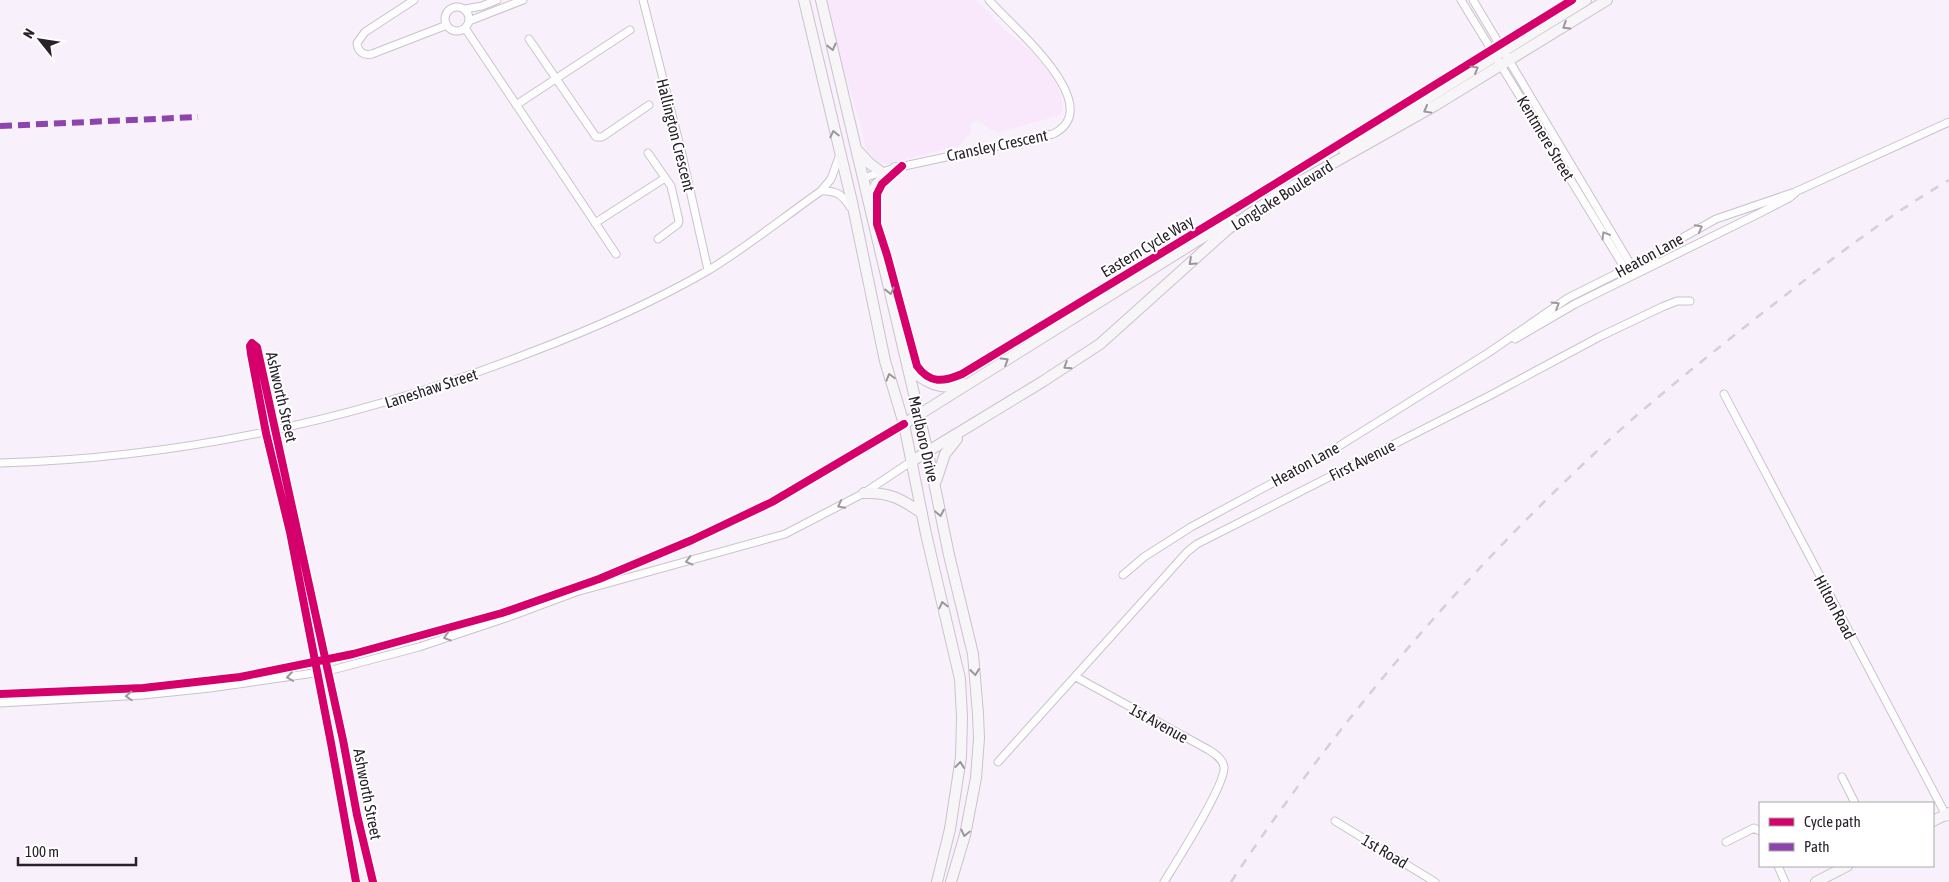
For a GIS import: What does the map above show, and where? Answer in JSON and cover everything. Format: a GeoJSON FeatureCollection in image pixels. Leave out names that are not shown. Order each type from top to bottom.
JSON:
{"type":"FeatureCollection","features":[{"type":"Feature","properties":{"kind":"main road","name":"Marlboro Drive"},"geometry":{"type":"LineString","coordinates":[[804,0],[852,207],[885,361],[904,424],[922,513],[958,670],[962,717],[957,790],[937,882]]}},
{"type":"Feature","properties":{"kind":"main road","name":"Marlboro Drive"},"geometry":{"type":"LineString","coordinates":[[820,0],[908,365],[949,555],[973,654],[978,714],[978,748],[971,807],[960,857],[951,882]]}},
{"type":"Feature","properties":{"kind":"main road","name":"Longlake Boulevard"},"geometry":{"type":"LineString","coordinates":[[904,424],[1280,193],[1436,105],[1586,0]]}},
{"type":"Feature","properties":{"kind":"main road","name":"Longlake Boulevard"},"geometry":{"type":"LineString","coordinates":[[1503,58],[1607,0]]}},
{"type":"Feature","properties":{"kind":"main road"},"geometry":{"type":"LineString","coordinates":[[856,148],[869,163],[880,171]]}},
{"type":"Feature","properties":{"kind":"main road"},"geometry":{"type":"LineString","coordinates":[[869,203],[876,185],[894,168]]}},
{"type":"Feature","properties":{"kind":"main road"},"geometry":{"type":"LineString","coordinates":[[852,207],[854,189],[856,184],[863,178]]}},
{"type":"Feature","properties":{"kind":"main road","name":"Longlake Boulevard"},"geometry":{"type":"LineString","coordinates":[[912,461],[928,453],[1100,344],[1227,226]]}},
{"type":"Feature","properties":{"kind":"main road"},"geometry":{"type":"LineString","coordinates":[[908,365],[916,375],[935,385],[958,386],[977,379]]}},
{"type":"Feature","properties":{"kind":"main road"},"geometry":{"type":"LineString","coordinates":[[935,487],[944,454],[964,430]]}},
{"type":"Feature","properties":{"kind":"main road"},"geometry":{"type":"LineString","coordinates":[[864,494],[879,493],[892,496],[906,502],[922,513]]}},
{"type":"Feature","properties":{"kind":"main road"},"geometry":{"type":"LineString","coordinates":[[1934,822],[1947,816]]}},
{"type":"Feature","properties":{"kind":"main road"},"geometry":{"type":"LineString","coordinates":[[1816,882],[1845,867]]}},
{"type":"Feature","properties":{"kind":"street"},"geometry":{"type":"LineString","coordinates":[[414,0],[365,32],[357,43],[363,54],[372,54],[447,25]]}},
{"type":"Feature","properties":{"kind":"street"},"geometry":{"type":"LineString","coordinates":[[448,0],[450,10]]}},
{"type":"Feature","properties":{"kind":"street"},"geometry":{"type":"LineString","coordinates":[[462,5],[468,12],[469,20],[462,30],[453,30],[447,25],[445,17],[453,7],[462,5],[474,8],[497,0]]}},
{"type":"Feature","properties":{"kind":"street"},"geometry":{"type":"LineString","coordinates":[[469,20],[523,0]]}},
{"type":"Feature","properties":{"kind":"street","name":"Hallington Crescent"},"geometry":{"type":"LineString","coordinates":[[643,0],[681,150],[708,270]]}},
{"type":"Feature","properties":{"kind":"street","name":"Cransley Crescent"},"geometry":{"type":"LineString","coordinates":[[863,178],[880,171],[1053,134],[1067,124],[1070,116],[1070,106],[1061,80],[1055,70],[989,0]]}},
{"type":"Feature","properties":{"kind":"street","name":"Kentmere Street"},"geometry":{"type":"LineString","coordinates":[[1462,0],[1503,58]]}},
{"type":"Feature","properties":{"kind":"street","name":"Kentmere Street"},"geometry":{"type":"LineString","coordinates":[[1473,0],[1503,58],[1633,275]]}},
{"type":"Feature","properties":{"kind":"street"},"geometry":{"type":"LineString","coordinates":[[465,28],[616,254]]}},
{"type":"Feature","properties":{"kind":"street"},"geometry":{"type":"LineString","coordinates":[[516,105],[630,30]]}},
{"type":"Feature","properties":{"kind":"street"},"geometry":{"type":"LineString","coordinates":[[528,39],[596,138],[602,137],[650,105]]}},
{"type":"Feature","properties":{"kind":"street","name":"Heaton Lane"},"geometry":{"type":"LineString","coordinates":[[1123,576],[1144,557],[1191,527],[1328,453],[1488,353],[1568,298],[1629,268],[1716,218],[1795,192],[1949,122]]}},
{"type":"Feature","properties":{"kind":"street"},"geometry":{"type":"LineString","coordinates":[[648,153],[673,191],[679,221],[678,224],[658,239]]}},
{"type":"Feature","properties":{"kind":"street","name":"Laneshaw Street"},"geometry":{"type":"LineString","coordinates":[[0,463],[86,458],[168,449],[266,433],[370,408],[474,375],[604,323],[708,270],[821,191],[832,179],[839,156]]}},
{"type":"Feature","properties":{"kind":"street"},"geometry":{"type":"LineString","coordinates":[[595,222],[665,178]]}},
{"type":"Feature","properties":{"kind":"street"},"geometry":{"type":"LineString","coordinates":[[821,191],[837,193],[852,207]]}},
{"type":"Feature","properties":{"kind":"street","name":"Heaton Lane"},"geometry":{"type":"LineString","coordinates":[[1488,353],[1575,304],[1775,206],[1795,192]]}},
{"type":"Feature","properties":{"kind":"street","name":"First Avenue"},"geometry":{"type":"LineString","coordinates":[[1076,677],[1197,544],[1599,338],[1662,307],[1677,301],[1690,301]]}},
{"type":"Feature","properties":{"kind":"street","name":"Ashworth Street"},"geometry":{"type":"LineString","coordinates":[[356,882],[290,532],[266,433],[250,354],[252,343],[257,347],[276,431],[344,740],[356,815],[373,882]]}},
{"type":"Feature","properties":{"kind":"street","name":"Hilton Road"},"geometry":{"type":"LineString","coordinates":[[1724,394],[1947,816]]}},
{"type":"Feature","properties":{"kind":"street"},"geometry":{"type":"LineString","coordinates":[[0,702],[143,696],[316,674],[419,647],[503,619],[692,540],[772,502],[904,424]]}},
{"type":"Feature","properties":{"kind":"street"},"geometry":{"type":"LineString","coordinates":[[0,694],[143,688],[240,676],[314,662],[399,642],[493,616],[575,589],[785,534],[864,494],[912,461]]}},
{"type":"Feature","properties":{"kind":"street"},"geometry":{"type":"LineString","coordinates":[[998,762],[1076,677]]}},
{"type":"Feature","properties":{"kind":"street","name":"1st Avenue"},"geometry":{"type":"LineString","coordinates":[[1076,677],[1209,750],[1222,762],[1224,768],[1222,780],[1192,837],[1164,882]]}},
{"type":"Feature","properties":{"kind":"street"},"geometry":{"type":"LineString","coordinates":[[1842,777],[1854,802]]}},
{"type":"Feature","properties":{"kind":"street","name":"1st Road"},"geometry":{"type":"LineString","coordinates":[[1335,821],[1435,882]]}},
{"type":"Feature","properties":{"kind":"street"},"geometry":{"type":"LineString","coordinates":[[1726,842],[1754,828],[1759,830]]}},
{"type":"Feature","properties":{"kind":"street"},"geometry":{"type":"LineString","coordinates":[[1778,867],[1785,882]]}},
{"type":"Feature","properties":{"kind":"shaded area"},"geometry":{"type":"Polygon","coordinates":[[[827,0],[976,0],[1005,30],[1033,53],[1052,76],[1062,97],[1063,110],[1058,116],[998,132],[990,129],[978,120],[971,123],[971,132],[960,145],[887,164],[877,161],[866,150],[860,122],[840,58],[827,0]]]}},
{"type":"Feature","properties":{"kind":"railway"},"geometry":{"type":"LineString","coordinates":[[1231,882],[1312,767],[1356,711],[1447,604],[1544,502],[1633,419],[1731,338],[1848,248],[1898,212],[1949,180]]}},
{"type":"Feature","properties":{"kind":"marked path"},"geometry":{"type":"LineString","coordinates":[[0,126],[198,117]]}},
{"type":"Feature","properties":{"kind":"cycle path","name":"Eastern Cycle Way"},"geometry":{"type":"LineString","coordinates":[[902,166],[882,184],[877,194],[877,224],[917,366],[932,379],[949,379],[962,374],[1244,203],[1572,0]]}},
{"type":"Feature","properties":{"kind":"cycle path"},"geometry":{"type":"LineString","coordinates":[[356,882],[290,532],[266,433],[251,354],[250,346],[252,343],[257,347],[373,882]]}},
{"type":"Feature","properties":{"kind":"cycle path"},"geometry":{"type":"LineString","coordinates":[[0,694],[143,688],[240,677],[353,654],[502,613],[599,579],[692,540],[772,502],[904,424]]}}]}
